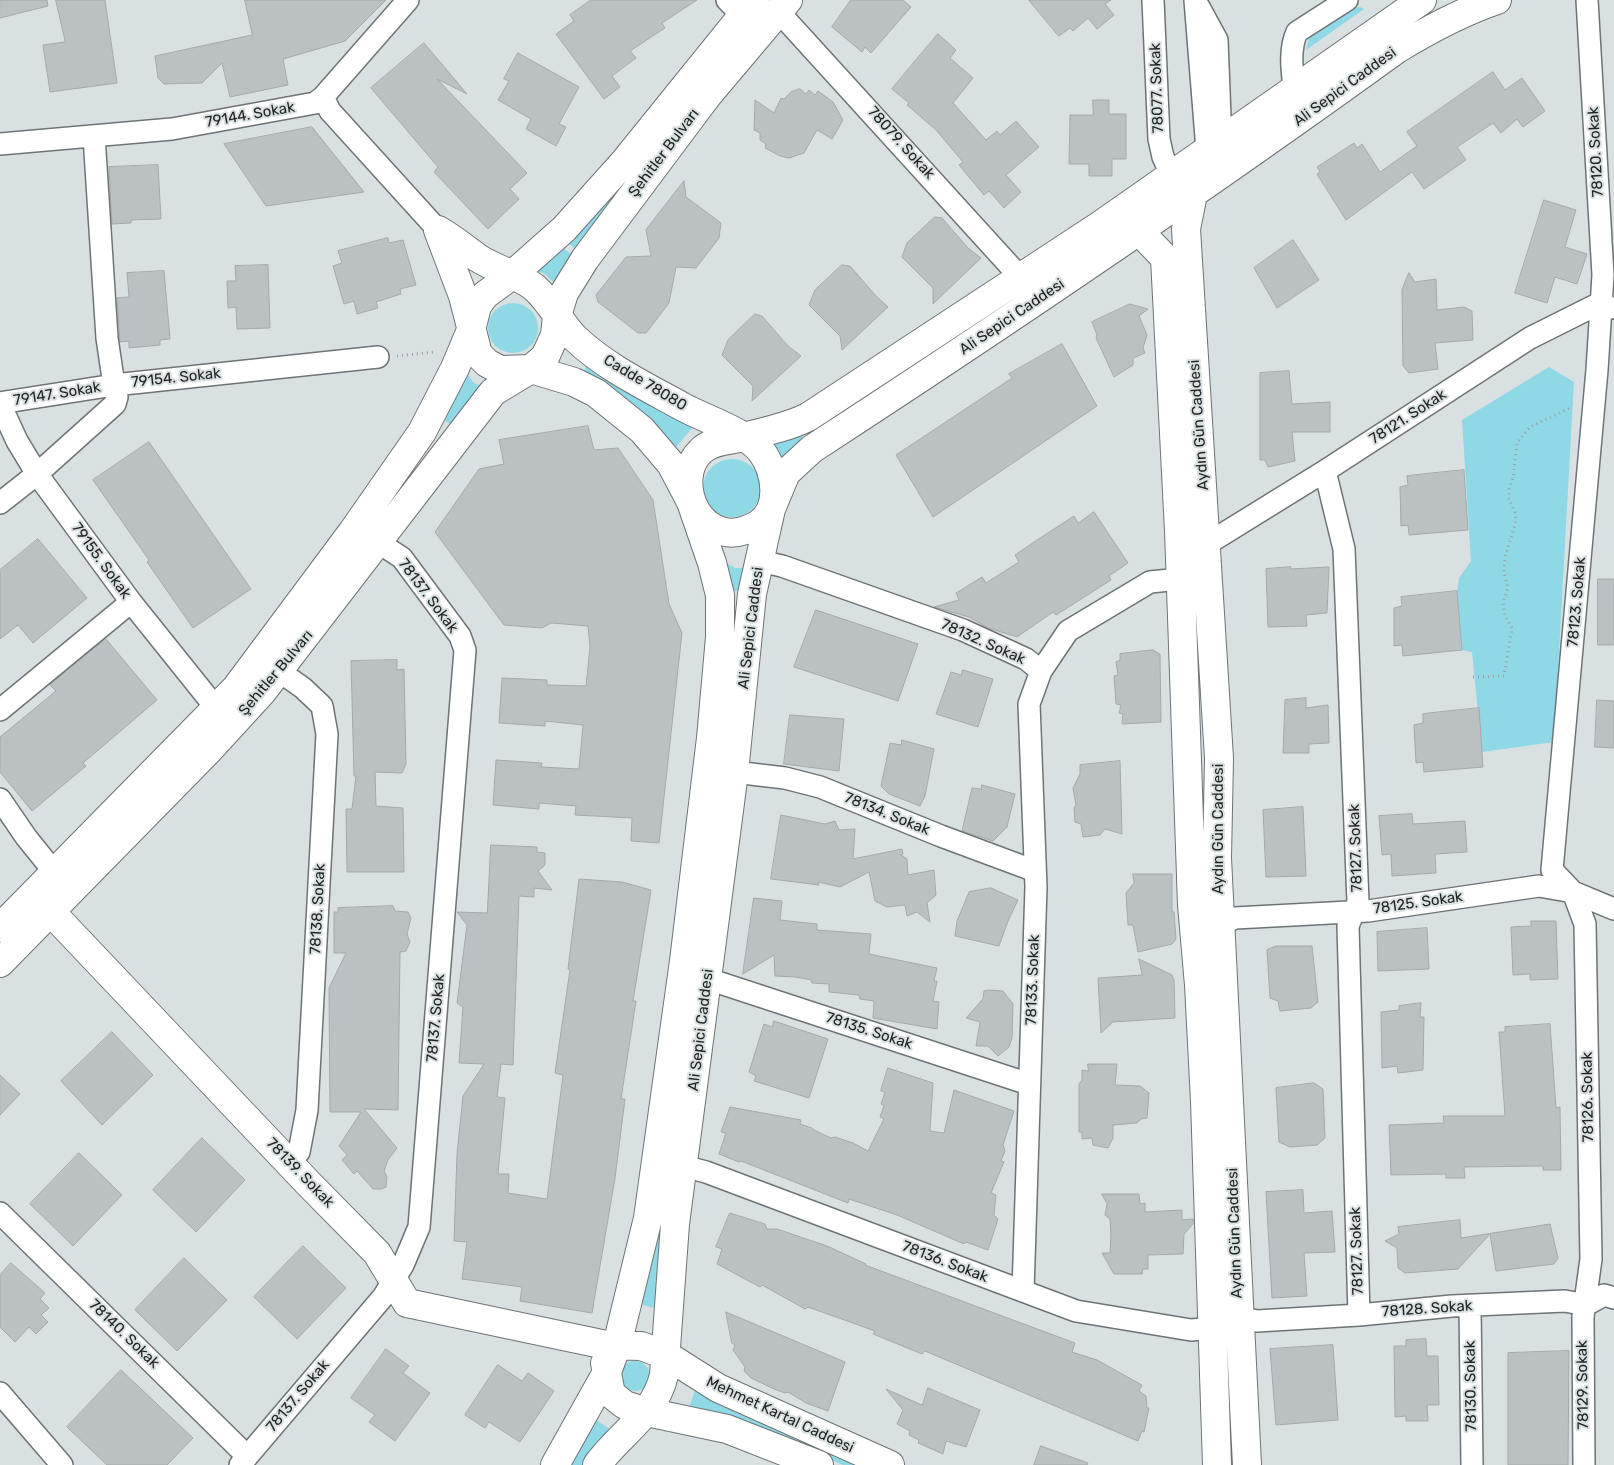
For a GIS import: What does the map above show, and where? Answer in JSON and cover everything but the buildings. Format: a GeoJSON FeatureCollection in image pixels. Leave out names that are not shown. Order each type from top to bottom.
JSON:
{"type":"FeatureCollection","features":[{"type":"Feature","properties":{"kind":"main road","name":"Ali Sepici Caddesi"},"geometry":{"type":"LineString","coordinates":[[597,1465],[647,1412],[662,1386],[666,1355],[674,1234],[734,772],[752,594],[772,509],[786,473],[812,449],[1012,318],[1140,231],[1397,49],[1434,26],[1469,10],[1498,0]]}},
{"type":"Feature","properties":{"kind":"main road","name":"Ali Sepici Caddesi"},"geometry":{"type":"LineString","coordinates":[[742,437],[798,422],[808,417],[1020,278],[1215,144],[1415,1]]}},
{"type":"Feature","properties":{"kind":"main road","name":"Şehitler Bulvarı"},"geometry":{"type":"LineString","coordinates":[[511,276],[564,230],[758,5]]}},
{"type":"Feature","properties":{"kind":"main road","name":"Şehitler Bulvarı"},"geometry":{"type":"LineString","coordinates":[[556,316],[564,293],[606,229],[707,96],[758,5]]}},
{"type":"Feature","properties":{"kind":"main road","name":"Aydın Gün Caddesi"},"geometry":{"type":"LineString","coordinates":[[1193,194],[1186,229],[1219,758],[1217,858],[1201,896]]}},
{"type":"Feature","properties":{"kind":"main road"},"geometry":{"type":"LineString","coordinates":[[438,230],[461,243],[478,258],[534,287],[545,298],[556,316],[551,347],[545,358],[532,369]]}},
{"type":"Feature","properties":{"kind":"main road"},"geometry":{"type":"LineString","coordinates":[[438,230],[458,280],[478,354],[487,363],[500,370],[532,369],[574,382],[596,392],[642,430],[671,464],[691,502],[704,521],[713,529],[723,532],[739,532],[762,522],[772,509],[774,491],[773,476],[768,462],[761,451],[742,437],[714,442],[701,450],[692,463],[687,478],[691,502]]}},
{"type":"Feature","properties":{"kind":"main road","name":"Aydın Gün Caddesi"},"geometry":{"type":"LineString","coordinates":[[1140,231],[1165,258],[1180,579],[1201,896],[1200,985],[1226,1322],[1247,1465]]}},
{"type":"Feature","properties":{"kind":"main road"},"geometry":{"type":"LineString","coordinates":[[471,330],[481,300],[511,276]]}},
{"type":"Feature","properties":{"kind":"main road","name":"Cadde 78080"},"geometry":{"type":"LineString","coordinates":[[556,316],[575,338],[596,354],[649,388],[742,437]]}},
{"type":"Feature","properties":{"kind":"main road","name":"Şehitler Bulvarı"},"geometry":{"type":"LineString","coordinates":[[0,928],[216,708],[258,660],[404,459],[434,414],[471,330]]}},
{"type":"Feature","properties":{"kind":"main road","name":"Şehitler Bulvarı"},"geometry":{"type":"LineString","coordinates":[[0,962],[207,752],[279,671],[447,449],[493,392],[532,369]]}},
{"type":"Feature","properties":{"kind":"main road","name":"Ali Sepici Caddesi"},"geometry":{"type":"LineString","coordinates":[[555,1465],[607,1372],[606,1344],[648,1218],[684,961],[713,720],[720,637],[720,595],[712,563],[691,502]]}},
{"type":"Feature","properties":{"kind":"main road","name":"Aydın Gün Caddesi"},"geometry":{"type":"LineString","coordinates":[[1201,896],[1220,925],[1238,1247],[1226,1322],[1217,1465]]}},
{"type":"Feature","properties":{"kind":"main road","name":"78139. Sokak"},"geometry":{"type":"LineString","coordinates":[[50,911],[377,1253],[408,1303],[606,1344]]}},
{"type":"Feature","properties":{"kind":"main road","name":"Mehmet Kartal Caddesi"},"geometry":{"type":"LineString","coordinates":[[606,1344],[642,1346],[666,1355],[718,1388],[890,1465]]}},
{"type":"Feature","properties":{"kind":"main road","name":"Mehmet Kartal Caddesi"},"geometry":{"type":"LineString","coordinates":[[607,1372],[611,1394],[625,1405],[647,1412],[728,1429],[819,1465]]}},
{"type":"Feature","properties":{"kind":"street"},"geometry":{"type":"LineString","coordinates":[[408,0],[332,90],[323,97],[330,111],[438,230]]}},
{"type":"Feature","properties":{"kind":"street","name":"78077. Sokak"},"geometry":{"type":"LineString","coordinates":[[1153,0],[1158,139],[1163,157],[1171,174]]}},
{"type":"Feature","properties":{"kind":"street"},"geometry":{"type":"LineString","coordinates":[[1195,0],[1217,40],[1220,117],[1215,144]]}},
{"type":"Feature","properties":{"kind":"street"},"geometry":{"type":"LineString","coordinates":[[1294,88],[1292,67],[1293,40],[1297,32],[1347,0]]}},
{"type":"Feature","properties":{"kind":"street","name":"78120. Sokak"},"geometry":{"type":"LineString","coordinates":[[1586,0],[1603,275],[1607,306]]}},
{"type":"Feature","properties":{"kind":"street","name":"78079. Sokak"},"geometry":{"type":"LineString","coordinates":[[758,5],[1020,278]]}},
{"type":"Feature","properties":{"kind":"street","name":"79144. Sokak"},"geometry":{"type":"LineString","coordinates":[[0,144],[172,129],[315,103],[323,97]]}},
{"type":"Feature","properties":{"kind":"street"},"geometry":{"type":"LineString","coordinates":[[94,136],[107,338],[114,385]]}},
{"type":"Feature","properties":{"kind":"street","name":"78121. Sokak"},"geometry":{"type":"LineString","coordinates":[[1207,544],[1325,471],[1530,338],[1607,306]]}},
{"type":"Feature","properties":{"kind":"street","name":"78123. Sokak"},"geometry":{"type":"LineString","coordinates":[[1573,892],[1552,870],[1597,370],[1607,306]]}},
{"type":"Feature","properties":{"kind":"street","name":"79154. Sokak"},"geometry":{"type":"LineString","coordinates":[[0,503],[38,474],[115,404],[117,397],[114,385],[385,357]]}},
{"type":"Feature","properties":{"kind":"street","name":"79147. Sokak"},"geometry":{"type":"LineString","coordinates":[[0,404],[114,385]]}},
{"type":"Feature","properties":{"kind":"street","name":"79155. Sokak"},"geometry":{"type":"LineString","coordinates":[[0,404],[17,442],[38,474],[132,602],[216,708]]}},
{"type":"Feature","properties":{"kind":"street","name":"78127. Sokak"},"geometry":{"type":"LineString","coordinates":[[1325,471],[1344,549],[1358,902],[1348,926],[1359,1315]]}},
{"type":"Feature","properties":{"kind":"street","name":"78137. Sokak"},"geometry":{"type":"LineString","coordinates":[[244,1461],[383,1297],[403,1265],[419,1227],[465,650],[460,636],[402,558],[378,542]]}},
{"type":"Feature","properties":{"kind":"street","name":"78132. Sokak"},"geometry":{"type":"LineString","coordinates":[[759,561],[782,566],[963,630],[1026,658],[1041,671],[1068,631],[1150,582],[1180,579]]}},
{"type":"Feature","properties":{"kind":"street"},"geometry":{"type":"LineString","coordinates":[[0,710],[132,602]]}},
{"type":"Feature","properties":{"kind":"street","name":"78138. Sokak"},"geometry":{"type":"LineString","coordinates":[[279,671],[303,688],[322,706],[327,734],[307,1110],[298,1152],[288,1162]]}},
{"type":"Feature","properties":{"kind":"street","name":"78133. Sokak"},"geometry":{"type":"LineString","coordinates":[[1023,1291],[1035,871],[1030,704],[1041,671]]}},
{"type":"Feature","properties":{"kind":"street","name":"78134. Sokak"},"geometry":{"type":"LineString","coordinates":[[734,772],[785,778],[820,787],[941,836],[1035,871]]}},
{"type":"Feature","properties":{"kind":"street"},"geometry":{"type":"LineString","coordinates":[[0,800],[55,873]]}},
{"type":"Feature","properties":{"kind":"street","name":"78125. Sokak"},"geometry":{"type":"LineString","coordinates":[[1220,925],[1235,918],[1354,912],[1539,886],[1573,892],[1614,908]]}},
{"type":"Feature","properties":{"kind":"street","name":"78126. Sokak"},"geometry":{"type":"LineString","coordinates":[[1573,892],[1585,924],[1591,1259],[1586,1304]]}},
{"type":"Feature","properties":{"kind":"street","name":"78135. Sokak"},"geometry":{"type":"LineString","coordinates":[[708,979],[1029,1084]]}},
{"type":"Feature","properties":{"kind":"street","name":"78136. Sokak"},"geometry":{"type":"LineString","coordinates":[[683,1166],[706,1172],[1076,1311],[1192,1330],[1226,1322]]}},
{"type":"Feature","properties":{"kind":"street","name":"78140. Sokak"},"geometry":{"type":"LineString","coordinates":[[0,1213],[244,1461]]}},
{"type":"Feature","properties":{"kind":"street","name":"78128. Sokak"},"geometry":{"type":"LineString","coordinates":[[1226,1322],[1359,1315],[1452,1306],[1565,1301],[1586,1304],[1604,1295],[1614,1298]]}},
{"type":"Feature","properties":{"kind":"street","name":"78129. Sokak"},"geometry":{"type":"LineString","coordinates":[[1584,1465],[1583,1317],[1586,1304]]}},
{"type":"Feature","properties":{"kind":"street","name":"78130. Sokak"},"geometry":{"type":"LineString","coordinates":[[1470,1306],[1472,1465]]}},
{"type":"Feature","properties":{"kind":"street"},"geometry":{"type":"LineString","coordinates":[[0,1393],[62,1465]]}},
{"type":"Feature","properties":{"kind":"path"},"geometry":{"type":"LineString","coordinates":[[385,357],[436,352]]}},
{"type":"Feature","properties":{"kind":"path"},"geometry":{"type":"LineString","coordinates":[[1473,677],[1504,676],[1512,628],[1505,616],[1503,602],[1508,588],[1504,572],[1504,556],[1516,522],[1515,512],[1509,500],[1509,488],[1517,443],[1530,427],[1575,406]]}},
{"type":"Feature","properties":{"kind":"shaded area"},"geometry":{"type":"Polygon","coordinates":[[[1360,7],[1364,9],[1306,50],[1310,35],[1352,8],[1360,7]]]}},
{"type":"Feature","properties":{"kind":"shaded area"},"geometry":{"type":"Polygon","coordinates":[[[678,111],[579,251],[569,244],[678,111]]]}},
{"type":"Feature","properties":{"kind":"shaded area"},"geometry":{"type":"Polygon","coordinates":[[[563,248],[574,256],[555,284],[545,274],[537,271],[563,248]]]}},
{"type":"Feature","properties":{"kind":"shaded area"},"geometry":{"type":"Polygon","coordinates":[[[513,303],[523,305],[531,310],[536,318],[538,328],[536,338],[531,346],[523,351],[513,353],[503,351],[495,346],[490,338],[488,328],[490,318],[495,310],[503,305],[513,303]]]}},
{"type":"Feature","properties":{"kind":"shaded area"},"geometry":{"type":"Polygon","coordinates":[[[1002,306],[1005,311],[809,439],[806,432],[887,382],[1002,306]]]}},
{"type":"Feature","properties":{"kind":"shaded area"},"geometry":{"type":"Polygon","coordinates":[[[588,363],[694,426],[676,447],[654,424],[583,373],[588,363]]]}},
{"type":"Feature","properties":{"kind":"shaded area"},"geometry":{"type":"Polygon","coordinates":[[[1549,367],[1574,382],[1554,742],[1482,752],[1472,652],[1462,650],[1457,591],[1459,578],[1471,561],[1462,420],[1549,367]]]}},
{"type":"Feature","properties":{"kind":"shaded area"},"geometry":{"type":"Polygon","coordinates":[[[468,375],[474,383],[484,387],[452,425],[442,419],[468,375]]]}},
{"type":"Feature","properties":{"kind":"shaded area"},"geometry":{"type":"Polygon","coordinates":[[[801,434],[805,442],[782,464],[772,443],[801,434]]]}},
{"type":"Feature","properties":{"kind":"shaded area"},"geometry":{"type":"Polygon","coordinates":[[[726,459],[738,459],[753,467],[761,482],[761,494],[753,509],[738,517],[726,517],[711,509],[703,494],[703,482],[711,467],[726,459]]]}},
{"type":"Feature","properties":{"kind":"shaded area"},"geometry":{"type":"Polygon","coordinates":[[[728,564],[735,568],[744,568],[743,591],[730,591],[728,564]]]}},
{"type":"Feature","properties":{"kind":"shaded area"},"geometry":{"type":"Polygon","coordinates":[[[671,1138],[656,1308],[638,1304],[671,1138]]]}},
{"type":"Feature","properties":{"kind":"shaded area"},"geometry":{"type":"Polygon","coordinates":[[[635,1361],[646,1365],[650,1376],[646,1387],[635,1391],[624,1387],[620,1376],[624,1365],[635,1361]]]}},
{"type":"Feature","properties":{"kind":"shaded area"},"geometry":{"type":"Polygon","coordinates":[[[696,1388],[866,1465],[843,1465],[816,1453],[688,1410],[696,1388]]]}},
{"type":"Feature","properties":{"kind":"shaded area"},"geometry":{"type":"Polygon","coordinates":[[[595,1419],[611,1430],[582,1465],[568,1465],[595,1419]]]}}]}
